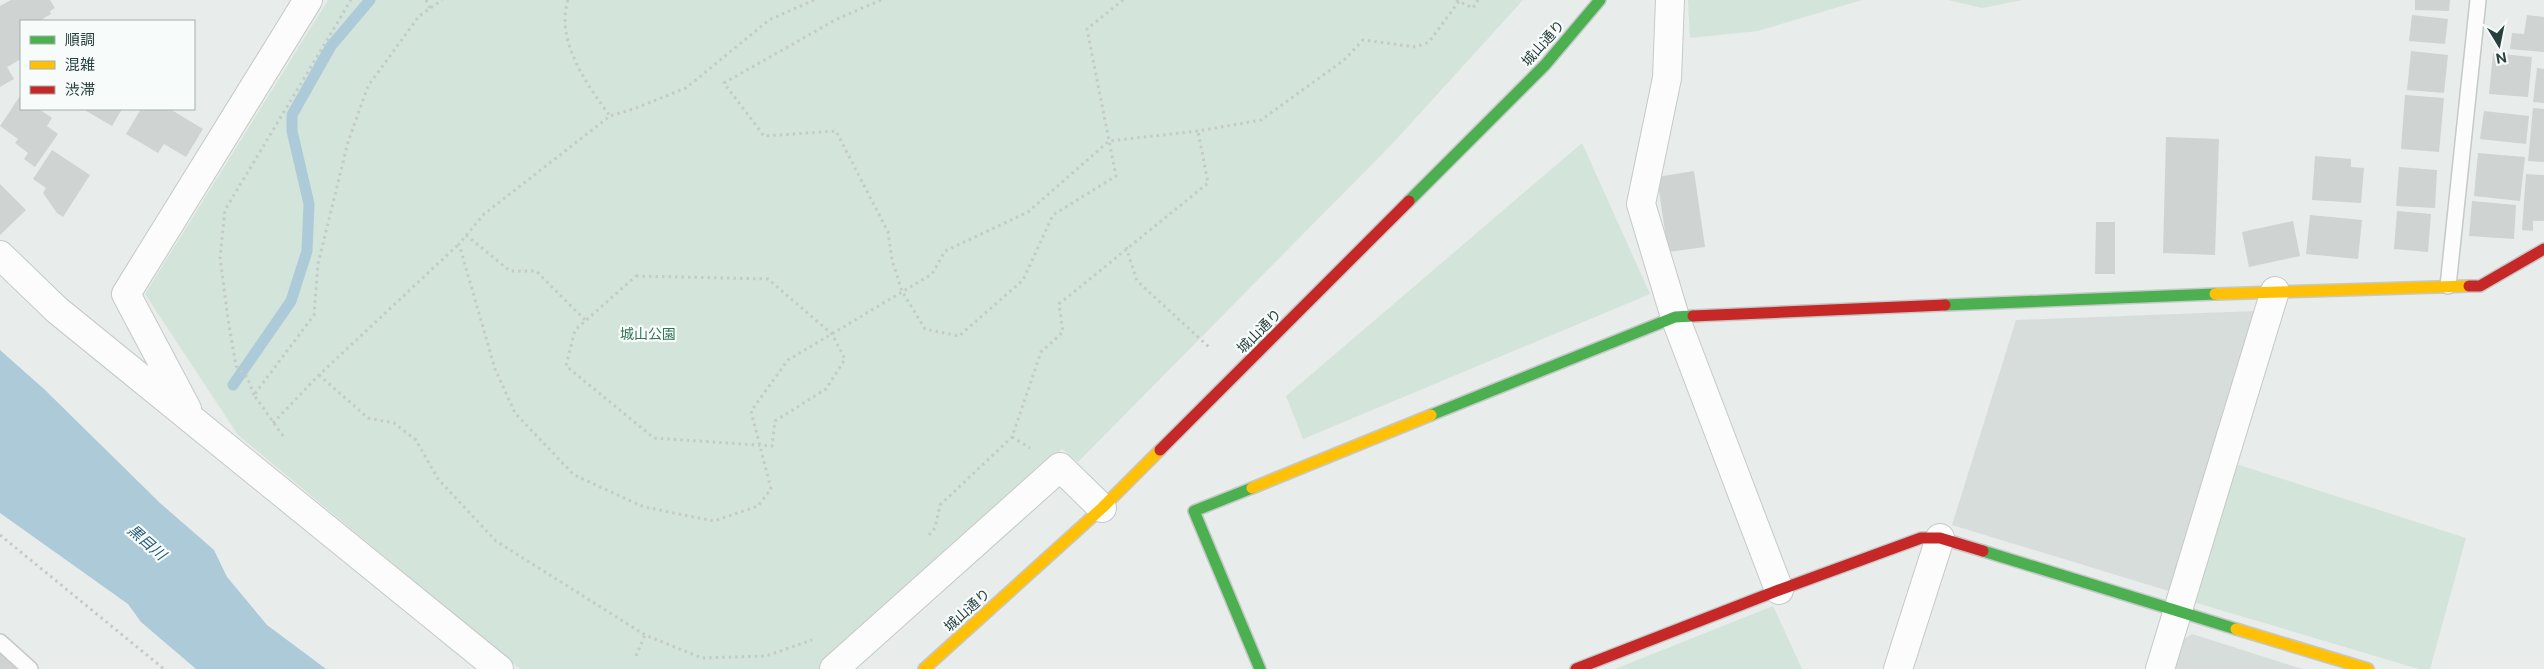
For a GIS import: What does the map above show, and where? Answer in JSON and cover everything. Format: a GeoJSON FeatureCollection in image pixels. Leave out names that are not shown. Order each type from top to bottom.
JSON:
{"type":"FeatureCollection","features":[{"type":"Feature","properties":{"kind":"street"},"geometry":{"type":"LineString","coordinates":[[191,418],[126,294],[308,0]]}},
{"type":"Feature","properties":{"kind":"street","name":"城山通り"},"geometry":{"type":"LineString","coordinates":[[924,669],[1102,508],[1545,65],[1600,0]]}},
{"type":"Feature","properties":{"kind":"street"},"geometry":{"type":"LineString","coordinates":[[1670,0],[1667,78],[1641,204],[1675,317],[1779,590]]}},
{"type":"Feature","properties":{"kind":"street"},"geometry":{"type":"LineString","coordinates":[[1260,669],[1194,511],[1675,317],[2275,291],[2480,286],[2544,249]]}},
{"type":"Feature","properties":{"kind":"street"},"geometry":{"type":"LineString","coordinates":[[0,255],[57,310],[361,559],[499,669]]}},
{"type":"Feature","properties":{"kind":"street"},"geometry":{"type":"LineString","coordinates":[[2160,669],[2275,291]]}},
{"type":"Feature","properties":{"kind":"street"},"geometry":{"type":"LineString","coordinates":[[834,669],[1060,467],[1102,508]]}},
{"type":"Feature","properties":{"kind":"street"},"geometry":{"type":"LineString","coordinates":[[1576,669],[1779,590],[1921,538],[1940,538],[2368,669]]}},
{"type":"Feature","properties":{"kind":"street"},"geometry":{"type":"LineString","coordinates":[[1898,669],[1940,538]]}},
{"type":"Feature","properties":{"kind":"lane"},"geometry":{"type":"LineString","coordinates":[[2448,286],[2478,0]]}},
{"type":"Feature","properties":{"kind":"lane"},"geometry":{"type":"LineString","coordinates":[[0,642],[30,669]]}},
{"type":"Feature","properties":{"kind":"path"},"geometry":{"type":"LineString","coordinates":[[283,436],[254,395],[247,377],[236,366],[220,258],[225,210],[351,0]]}},
{"type":"Feature","properties":{"kind":"path"},"geometry":{"type":"LineString","coordinates":[[426,0],[430,8]]}},
{"type":"Feature","properties":{"kind":"path"},"geometry":{"type":"LineString","coordinates":[[254,395],[314,315],[318,264],[348,142],[368,86],[419,16],[442,0]]}},
{"type":"Feature","properties":{"kind":"path"},"geometry":{"type":"LineString","coordinates":[[568,0],[564,13],[569,41],[584,81],[610,116]]}},
{"type":"Feature","properties":{"kind":"path"},"geometry":{"type":"LineString","coordinates":[[273,423],[319,375],[459,244],[484,214],[610,116],[686,88],[769,20],[814,0]]}},
{"type":"Feature","properties":{"kind":"path"},"geometry":{"type":"LineString","coordinates":[[881,0],[837,19],[724,82],[764,136],[836,130],[888,232],[892,260],[902,291],[925,329],[959,336],[1023,280],[1053,215],[1116,176],[1086,29],[1123,0]]}},
{"type":"Feature","properties":{"kind":"path"},"geometry":{"type":"LineString","coordinates":[[459,244],[495,369],[515,413],[574,475],[644,507],[714,521],[758,506],[771,489],[751,412],[788,360],[932,274],[945,251],[1028,212],[1108,141],[1198,132],[1261,120],[1344,60],[1363,40],[1416,47],[1429,42],[1458,1],[1474,8],[1478,0]]}},
{"type":"Feature","properties":{"kind":"path"},"geometry":{"type":"LineString","coordinates":[[929,536],[935,528],[940,506],[1012,437],[1042,352],[1063,332],[1059,304],[1126,247],[1208,183],[1198,132]]}},
{"type":"Feature","properties":{"kind":"path"},"geometry":{"type":"LineString","coordinates":[[466,235],[510,271],[536,271],[586,321]]}},
{"type":"Feature","properties":{"kind":"path"},"geometry":{"type":"LineString","coordinates":[[1126,247],[1137,281],[1209,347]]}},
{"type":"Feature","properties":{"kind":"path"},"geometry":{"type":"LineString","coordinates":[[636,276],[768,279],[832,334],[845,359],[826,389],[775,421],[772,446],[654,438],[566,366],[575,330],[586,321],[636,276]]}},
{"type":"Feature","properties":{"kind":"path"},"geometry":{"type":"LineString","coordinates":[[319,375],[368,418],[394,423],[416,440],[438,479],[496,541],[645,635],[702,658],[766,656],[820,638]]}},
{"type":"Feature","properties":{"kind":"path"},"geometry":{"type":"LineString","coordinates":[[0,535],[164,669]]}},
{"type":"Feature","properties":{"kind":"path"},"geometry":{"type":"LineString","coordinates":[[636,656],[645,635]]}},
{"type":"Feature","properties":{"kind":"shaded area"},"geometry":{"type":"Polygon","coordinates":[[[2256,311],[2172,592],[1952,525],[2016,320],[2256,311]]]}},
{"type":"Feature","properties":{"kind":"shaded area"},"geometry":{"type":"Polygon","coordinates":[[[2192,634],[2302,669],[2172,669],[2181,641],[2192,634]]]}},
{"type":"Feature","properties":{"kind":"green space","name":"城山公園"},"geometry":{"type":"Polygon","coordinates":[[[328,0],[1523,0],[1393,143],[1078,462],[1062,449],[820,669],[520,669],[238,435],[145,294],[328,0]]]}},
{"type":"Feature","properties":{"kind":"green space"},"geometry":{"type":"Polygon","coordinates":[[[1688,0],[1862,0],[1758,31],[1690,38],[1688,0]]]}},
{"type":"Feature","properties":{"kind":"green space"},"geometry":{"type":"Polygon","coordinates":[[[1948,0],[2022,0],[1982,8],[1948,0]]]}},
{"type":"Feature","properties":{"kind":"green space"},"geometry":{"type":"Polygon","coordinates":[[[1582,143],[1650,294],[1303,439],[1286,396],[1582,143]]]}},
{"type":"Feature","properties":{"kind":"green space"},"geometry":{"type":"Polygon","coordinates":[[[2236,464],[2466,538],[2430,669],[2419,669],[2190,601],[2236,464]]]}},
{"type":"Feature","properties":{"kind":"green space"},"geometry":{"type":"Polygon","coordinates":[[[1773,606],[1802,669],[1615,669],[1773,606]]]}},
{"type":"Feature","properties":{"kind":"water","name":"黒目川"},"geometry":{"type":"Polygon","coordinates":[[[0,350],[44,389],[160,503],[214,550],[227,577],[267,625],[326,669],[196,669],[141,622],[128,604],[0,513],[0,350]]]}},
{"type":"Feature","properties":{"kind":"building"},"geometry":{"type":"Polygon","coordinates":[[[11,0],[50,0],[55,8],[50,11],[51,14],[41,20],[20,20],[20,60],[7,67],[14,79],[0,87],[0,6],[11,0]]]}},
{"type":"Feature","properties":{"kind":"building"},"geometry":{"type":"Polygon","coordinates":[[[2415,0],[2450,0],[2449,11],[2415,10],[2415,0]]]}},
{"type":"Feature","properties":{"kind":"building"},"geometry":{"type":"Polygon","coordinates":[[[2412,15],[2448,19],[2445,44],[2409,41],[2412,15]]]}},
{"type":"Feature","properties":{"kind":"building"},"geometry":{"type":"Polygon","coordinates":[[[2527,15],[2544,17],[2544,52],[2510,49],[2512,33],[2524,34],[2527,15]]]}},
{"type":"Feature","properties":{"kind":"building"},"geometry":{"type":"Polygon","coordinates":[[[2411,51],[2448,55],[2444,93],[2407,90],[2411,51]]]}},
{"type":"Feature","properties":{"kind":"building"},"geometry":{"type":"Polygon","coordinates":[[[2493,53],[2532,57],[2528,97],[2489,94],[2493,53]]]}},
{"type":"Feature","properties":{"kind":"building"},"geometry":{"type":"Polygon","coordinates":[[[2537,68],[2544,69],[2544,103],[2533,102],[2537,68]]]}},
{"type":"Feature","properties":{"kind":"building"},"geometry":{"type":"Polygon","coordinates":[[[2405,95],[2444,98],[2439,152],[2401,149],[2405,95]]]}},
{"type":"Feature","properties":{"kind":"building"},"geometry":{"type":"Polygon","coordinates":[[[20,96],[20,110],[40,110],[52,118],[47,126],[58,134],[35,167],[24,159],[28,153],[15,143],[18,139],[0,126],[20,96]]]}},
{"type":"Feature","properties":{"kind":"building"},"geometry":{"type":"Polygon","coordinates":[[[2533,108],[2544,109],[2544,162],[2528,161],[2533,108]]]}},
{"type":"Feature","properties":{"kind":"building"},"geometry":{"type":"Polygon","coordinates":[[[85,110],[121,110],[112,126],[85,110]]]}},
{"type":"Feature","properties":{"kind":"building"},"geometry":{"type":"Polygon","coordinates":[[[140,110],[172,110],[203,129],[186,157],[164,144],[158,153],[126,134],[140,110]]]}},
{"type":"Feature","properties":{"kind":"building"},"geometry":{"type":"Polygon","coordinates":[[[2484,111],[2529,116],[2526,144],[2480,139],[2484,111]]]}},
{"type":"Feature","properties":{"kind":"building"},"geometry":{"type":"Polygon","coordinates":[[[2166,137],[2219,139],[2215,255],[2163,253],[2166,137]]]}},
{"type":"Feature","properties":{"kind":"building"},"geometry":{"type":"Polygon","coordinates":[[[52,150],[90,175],[63,217],[57,213],[43,193],[46,188],[33,179],[52,150]]]}},
{"type":"Feature","properties":{"kind":"building"},"geometry":{"type":"Polygon","coordinates":[[[2478,153],[2525,157],[2520,201],[2474,196],[2478,153]]]}},
{"type":"Feature","properties":{"kind":"building"},"geometry":{"type":"Polygon","coordinates":[[[2315,156],[2351,159],[2351,167],[2364,168],[2361,203],[2312,200],[2315,156]]]}},
{"type":"Feature","properties":{"kind":"building"},"geometry":{"type":"Polygon","coordinates":[[[2399,167],[2437,170],[2435,208],[2396,206],[2399,167]]]}},
{"type":"Feature","properties":{"kind":"building"},"geometry":{"type":"Polygon","coordinates":[[[1694,171],[1705,247],[1668,252],[1657,177],[1694,171]]]}},
{"type":"Feature","properties":{"kind":"building"},"geometry":{"type":"Polygon","coordinates":[[[2526,174],[2544,175],[2544,221],[2533,221],[2533,231],[2522,230],[2526,174]]]}},
{"type":"Feature","properties":{"kind":"building"},"geometry":{"type":"Polygon","coordinates":[[[0,184],[26,210],[0,235],[0,184]]]}},
{"type":"Feature","properties":{"kind":"building"},"geometry":{"type":"Polygon","coordinates":[[[2472,201],[2516,205],[2514,239],[2469,236],[2472,201]]]}},
{"type":"Feature","properties":{"kind":"building"},"geometry":{"type":"Polygon","coordinates":[[[2397,211],[2431,214],[2428,252],[2394,249],[2397,211]]]}},
{"type":"Feature","properties":{"kind":"building"},"geometry":{"type":"Polygon","coordinates":[[[2310,215],[2362,220],[2358,259],[2306,254],[2310,215]]]}},
{"type":"Feature","properties":{"kind":"building"},"geometry":{"type":"Polygon","coordinates":[[[2293,221],[2300,256],[2249,267],[2242,232],[2293,221]]]}},
{"type":"Feature","properties":{"kind":"building"},"geometry":{"type":"Polygon","coordinates":[[[2096,222],[2115,222],[2115,274],[2095,274],[2096,222]]]}},
{"type":"Feature","properties":{"kind":"building"},"geometry":{"type":"Polygon","coordinates":[[[0,651],[18,669],[0,669],[0,651]]]}},
{"type":"Feature","properties":{"kind":"waterway"},"geometry":{"type":"LineString","coordinates":[[233,385],[291,301],[307,251],[309,204],[292,131],[292,115],[331,46],[370,0]]}},
{"type":"Feature","properties":{"kind":"traffic: fast"},"geometry":{"type":"LineString","coordinates":[[1409,201],[1545,65],[1600,0]]}},
{"type":"Feature","properties":{"kind":"traffic: fast"},"geometry":{"type":"LineString","coordinates":[[1945,305],[2215,294]]}},
{"type":"Feature","properties":{"kind":"traffic: fast"},"geometry":{"type":"LineString","coordinates":[[1431,415],[1675,317],[1693,316]]}},
{"type":"Feature","properties":{"kind":"traffic: fast"},"geometry":{"type":"LineString","coordinates":[[1252,488],[1194,511],[1260,669]]}},
{"type":"Feature","properties":{"kind":"traffic: fast"},"geometry":{"type":"LineString","coordinates":[[1983,551],[2236,629]]}},
{"type":"Feature","properties":{"kind":"traffic: slow"},"geometry":{"type":"LineString","coordinates":[[2215,294],[2469,286]]}},
{"type":"Feature","properties":{"kind":"traffic: slow"},"geometry":{"type":"LineString","coordinates":[[1252,488],[1431,415]]}},
{"type":"Feature","properties":{"kind":"traffic: slow"},"geometry":{"type":"LineString","coordinates":[[924,669],[1102,508],[1160,450]]}},
{"type":"Feature","properties":{"kind":"traffic: slow"},"geometry":{"type":"LineString","coordinates":[[2236,629],[2368,669]]}},
{"type":"Feature","properties":{"kind":"traffic: jam"},"geometry":{"type":"LineString","coordinates":[[1160,450],[1409,201]]}},
{"type":"Feature","properties":{"kind":"traffic: jam"},"geometry":{"type":"LineString","coordinates":[[2469,286],[2480,286],[2544,249]]}},
{"type":"Feature","properties":{"kind":"traffic: jam"},"geometry":{"type":"LineString","coordinates":[[1693,316],[1945,305]]}},
{"type":"Feature","properties":{"kind":"traffic: jam"},"geometry":{"type":"LineString","coordinates":[[1576,669],[1779,590],[1921,538],[1940,538],[1983,551]]}}]}
